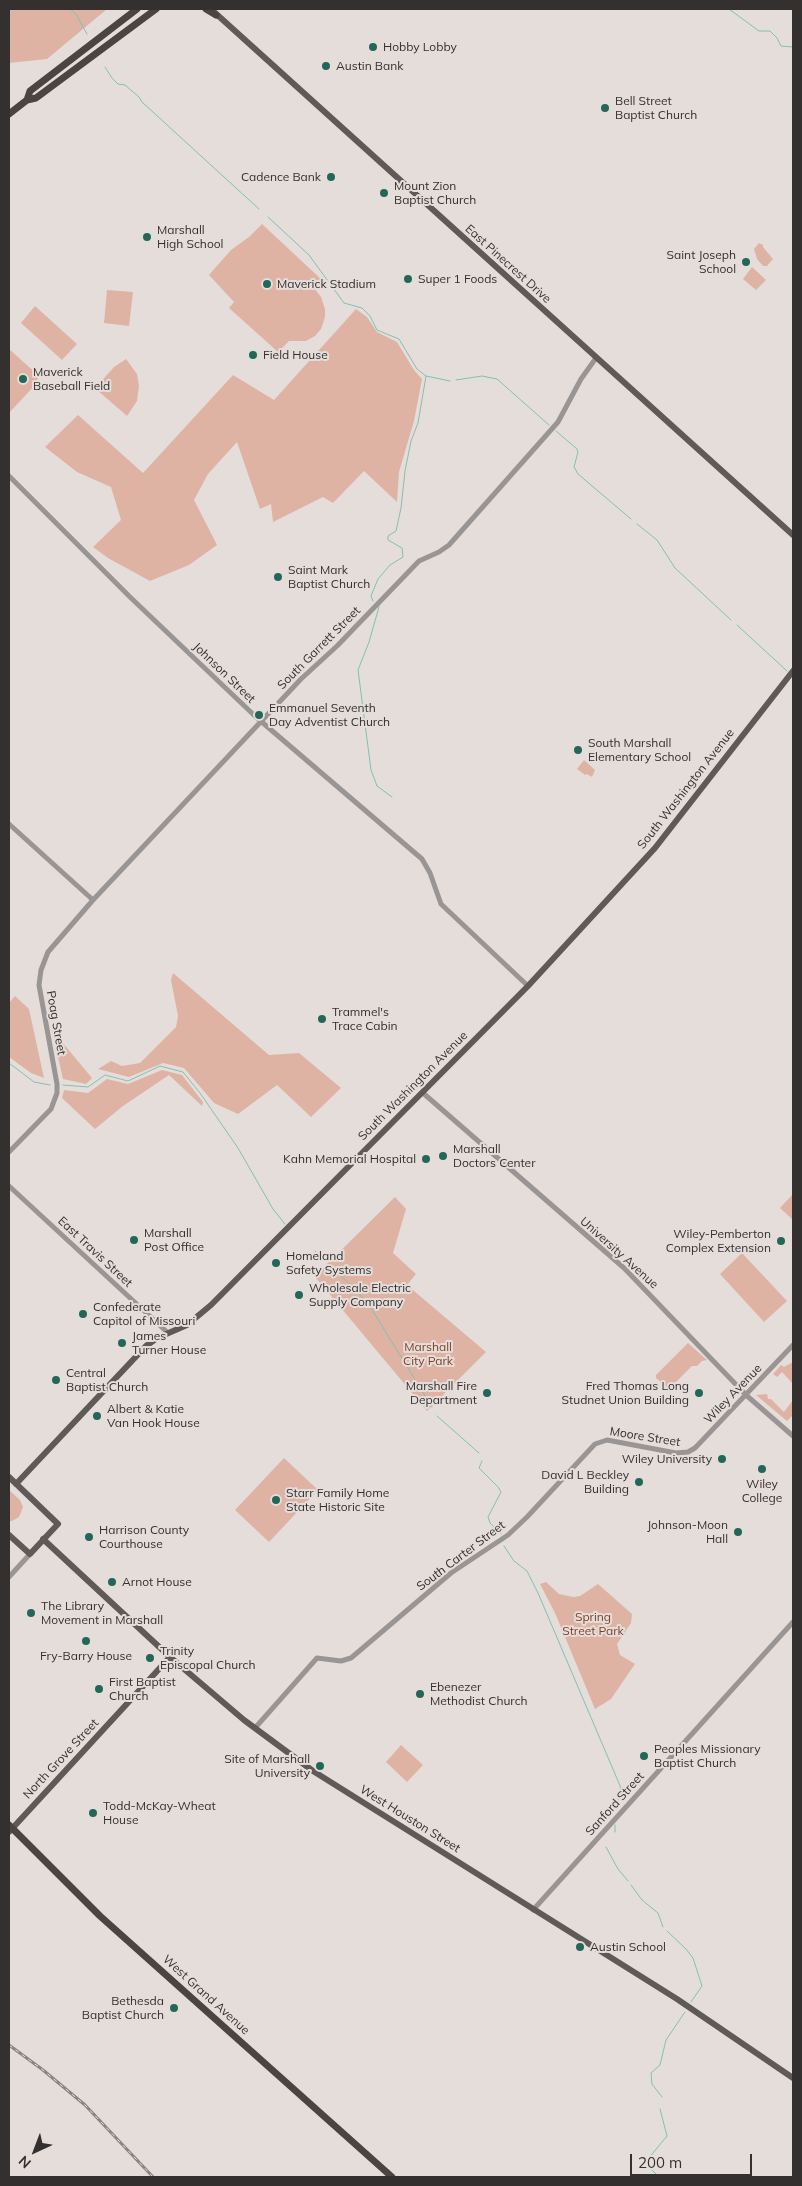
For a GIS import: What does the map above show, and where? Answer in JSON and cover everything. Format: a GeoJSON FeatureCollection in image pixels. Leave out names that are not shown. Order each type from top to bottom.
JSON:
{"type":"FeatureCollection","features":[{"type":"Feature","properties":{"kind":"highway"},"geometry":{"type":"LineString","coordinates":[[27,100],[30,91],[137,9]]}},
{"type":"Feature","properties":{"kind":"highway"},"geometry":{"type":"LineString","coordinates":[[9,114],[27,100],[36,98],[156,9]]}},
{"type":"Feature","properties":{"kind":"highway","name":"West Grand Avenue"},"geometry":{"type":"LineString","coordinates":[[10,1828],[100,1916],[392,2177]]}},
{"type":"Feature","properties":{"kind":"main road","name":"East Pinecrest Drive"},"geometry":{"type":"LineString","coordinates":[[211,10],[793,535]]}},
{"type":"Feature","properties":{"kind":"main road","name":"South Washington Avenue"},"geometry":{"type":"LineString","coordinates":[[16,1484],[141,1351],[152,1341],[187,1324],[211,1305],[528,986],[660,842],[793,671]]}},
{"type":"Feature","properties":{"kind":"main road"},"geometry":{"type":"LineString","coordinates":[[9,1478],[58,1524],[30,1554],[9,1535]]}},
{"type":"Feature","properties":{"kind":"main road","name":"West Houston Street"},"geometry":{"type":"LineString","coordinates":[[43,1539],[170,1657],[254,1728],[313,1771],[677,1999],[793,2078]]}},
{"type":"Feature","properties":{"kind":"main road","name":"North Grove Street"},"geometry":{"type":"LineString","coordinates":[[10,1828],[170,1657]]}},
{"type":"Feature","properties":{"kind":"street","name":"South Garrett Street"},"geometry":{"type":"LineString","coordinates":[[48,952],[92,900],[260,721],[337,646],[418,561],[439,552],[449,545],[561,419],[579,383],[596,358]]}},
{"type":"Feature","properties":{"kind":"street","name":"Johnson Street"},"geometry":{"type":"LineString","coordinates":[[9,476],[130,597],[260,721],[422,859],[441,904],[528,986]]}},
{"type":"Feature","properties":{"kind":"street"},"geometry":{"type":"LineString","coordinates":[[9,824],[92,900]]}},
{"type":"Feature","properties":{"kind":"street","name":"Poag Street"},"geometry":{"type":"LineString","coordinates":[[9,1152],[47,1114],[56,1098],[57,1084],[39,985],[41,970],[48,952]]}},
{"type":"Feature","properties":{"kind":"street","name":"University Avenue"},"geometry":{"type":"LineString","coordinates":[[423,1093],[624,1268],[746,1395],[793,1436]]}},
{"type":"Feature","properties":{"kind":"street","name":"East Travis Street"},"geometry":{"type":"LineString","coordinates":[[9,1186],[168,1333]]}},
{"type":"Feature","properties":{"kind":"street","name":"Wiley Avenue"},"geometry":{"type":"LineString","coordinates":[[686,1453],[695,1448],[793,1345]]}},
{"type":"Feature","properties":{"kind":"street","name":"Moore Street"},"geometry":{"type":"LineString","coordinates":[[602,1441],[686,1453]]}},
{"type":"Feature","properties":{"kind":"street","name":"South Carter Street"},"geometry":{"type":"LineString","coordinates":[[254,1728],[317,1658],[341,1661],[351,1658],[451,1573],[508,1535],[589,1449],[602,1441]]}},
{"type":"Feature","properties":{"kind":"street"},"geometry":{"type":"LineString","coordinates":[[9,1577],[30,1554]]}},
{"type":"Feature","properties":{"kind":"street","name":"Sanford Street"},"geometry":{"type":"LineString","coordinates":[[533,1910],[793,1622]]}},
{"type":"Feature","properties":{"kind":"green space"},"geometry":{"type":"Polygon","coordinates":[[[9,9],[107,9],[47,59],[9,63],[9,9]]]}},
{"type":"Feature","properties":{"kind":"green space","name":"Maverick Stadium"},"geometry":{"type":"Polygon","coordinates":[[[262,224],[322,280],[314,288],[321,297],[325,309],[325,317],[321,329],[315,336],[306,341],[289,341],[278,352],[229,308],[234,302],[209,275],[231,250],[249,237],[262,224]]]}},
{"type":"Feature","properties":{"kind":"green space"},"geometry":{"type":"Polygon","coordinates":[[[759,243],[763,245],[773,259],[767,266],[763,266],[757,259],[754,249],[759,243]]]}},
{"type":"Feature","properties":{"kind":"green space"},"geometry":{"type":"Polygon","coordinates":[[[752,267],[766,280],[756,290],[743,279],[752,267]]]}},
{"type":"Feature","properties":{"kind":"green space"},"geometry":{"type":"Polygon","coordinates":[[[107,290],[133,292],[129,326],[104,323],[107,290]]]}},
{"type":"Feature","properties":{"kind":"green space"},"geometry":{"type":"Polygon","coordinates":[[[35,306],[77,344],[62,360],[21,323],[35,306]]]}},
{"type":"Feature","properties":{"kind":"green space"},"geometry":{"type":"Polygon","coordinates":[[[356,309],[367,317],[377,332],[397,342],[414,370],[422,379],[414,421],[399,472],[397,502],[364,471],[333,503],[323,497],[273,522],[271,504],[260,509],[237,442],[208,474],[194,500],[217,545],[189,565],[150,581],[108,558],[93,547],[121,520],[111,487],[77,472],[45,447],[78,415],[143,473],[233,375],[274,400],[356,309]]]}},
{"type":"Feature","properties":{"kind":"green space","name":"Maverick Baseball Field"},"geometry":{"type":"Polygon","coordinates":[[[9,349],[38,375],[37,383],[9,413],[9,349]]]}},
{"type":"Feature","properties":{"kind":"green space"},"geometry":{"type":"Polygon","coordinates":[[[126,359],[137,374],[139,386],[137,401],[127,416],[97,390],[97,386],[114,367],[126,359]]]}},
{"type":"Feature","properties":{"kind":"green space"},"geometry":{"type":"Polygon","coordinates":[[[584,760],[595,770],[592,777],[587,774],[585,775],[577,769],[584,760]]]}},
{"type":"Feature","properties":{"kind":"green space"},"geometry":{"type":"Polygon","coordinates":[[[173,973],[269,1055],[299,1053],[341,1088],[311,1117],[277,1085],[238,1114],[214,1103],[184,1068],[163,1063],[129,1077],[98,1069],[111,1061],[122,1066],[140,1063],[176,1027],[178,1016],[171,980],[173,973]]]}},
{"type":"Feature","properties":{"kind":"green space"},"geometry":{"type":"Polygon","coordinates":[[[15,996],[29,1009],[44,1078],[31,1073],[9,1057],[9,1003],[15,996]]]}},
{"type":"Feature","properties":{"kind":"green space"},"geometry":{"type":"Polygon","coordinates":[[[52,1030],[92,1078],[86,1084],[63,1079],[52,1030]]]}},
{"type":"Feature","properties":{"kind":"green space"},"geometry":{"type":"Polygon","coordinates":[[[162,1070],[182,1075],[203,1102],[202,1106],[169,1075],[123,1106],[95,1129],[62,1098],[64,1090],[88,1093],[107,1079],[128,1084],[162,1070]]]}},
{"type":"Feature","properties":{"kind":"green space"},"geometry":{"type":"Polygon","coordinates":[[[793,1194],[793,1220],[780,1208],[793,1194]]]}},
{"type":"Feature","properties":{"kind":"green space","name":"Marshall City Park"},"geometry":{"type":"Polygon","coordinates":[[[395,1197],[406,1209],[393,1253],[416,1274],[407,1285],[486,1352],[427,1411],[316,1278],[317,1274],[395,1197]]]}},
{"type":"Feature","properties":{"kind":"green space"},"geometry":{"type":"Polygon","coordinates":[[[742,1253],[787,1301],[764,1322],[720,1274],[742,1253]]]}},
{"type":"Feature","properties":{"kind":"green space"},"geometry":{"type":"Polygon","coordinates":[[[688,1343],[707,1360],[702,1361],[697,1366],[692,1366],[669,1389],[656,1378],[656,1375],[688,1343]]]}},
{"type":"Feature","properties":{"kind":"green space"},"geometry":{"type":"Polygon","coordinates":[[[793,1362],[793,1384],[782,1372],[777,1377],[773,1374],[781,1365],[784,1367],[793,1362]]]}},
{"type":"Feature","properties":{"kind":"green space"},"geometry":{"type":"Polygon","coordinates":[[[767,1394],[768,1399],[771,1399],[784,1412],[793,1400],[793,1415],[787,1421],[756,1395],[767,1394]]]}},
{"type":"Feature","properties":{"kind":"green space","name":"Starr Family Home State Historic Site"},"geometry":{"type":"Polygon","coordinates":[[[284,1458],[318,1490],[269,1542],[235,1510],[284,1458]]]}},
{"type":"Feature","properties":{"kind":"green space"},"geometry":{"type":"Polygon","coordinates":[[[9,1490],[20,1500],[23,1507],[19,1517],[12,1521],[9,1521],[9,1490]]]}},
{"type":"Feature","properties":{"kind":"green space","name":"Spring Street Park"},"geometry":{"type":"Polygon","coordinates":[[[546,1582],[559,1594],[573,1597],[580,1596],[598,1584],[632,1614],[631,1623],[617,1644],[620,1655],[635,1664],[611,1699],[595,1709],[555,1613],[540,1584],[546,1582]]]}},
{"type":"Feature","properties":{"kind":"green space"},"geometry":{"type":"Polygon","coordinates":[[[401,1745],[423,1765],[407,1782],[386,1762],[401,1745]]]}},
{"type":"Feature","properties":{"kind":"waterway"},"geometry":{"type":"LineString","coordinates":[[70,9],[76,14],[87,34]]}},
{"type":"Feature","properties":{"kind":"waterway"},"geometry":{"type":"LineString","coordinates":[[729,9],[759,31],[770,31],[777,38],[781,46],[793,47]]}},
{"type":"Feature","properties":{"kind":"waterway"},"geometry":{"type":"LineString","coordinates":[[105,67],[118,84],[125,85],[139,97],[142,102],[259,209]]}},
{"type":"Feature","properties":{"kind":"waterway"},"geometry":{"type":"LineString","coordinates":[[268,217],[309,255],[344,303],[362,308],[370,316],[377,330],[399,339],[417,369],[426,376],[418,423],[411,441],[405,471],[401,508],[396,531],[388,536],[388,540],[402,548],[403,557],[390,565],[378,579],[371,596],[373,601]]}},
{"type":"Feature","properties":{"kind":"waterway"},"geometry":{"type":"LineString","coordinates":[[426,376],[450,381]]}},
{"type":"Feature","properties":{"kind":"waterway"},"geometry":{"type":"LineString","coordinates":[[456,380],[482,376],[497,379],[549,425]]}},
{"type":"Feature","properties":{"kind":"waterway"},"geometry":{"type":"LineString","coordinates":[[556,431],[577,449],[574,467],[578,474],[631,519]]}},
{"type":"Feature","properties":{"kind":"waterway"},"geometry":{"type":"LineString","coordinates":[[637,524],[657,540],[675,568],[731,620]]}},
{"type":"Feature","properties":{"kind":"waterway"},"geometry":{"type":"LineString","coordinates":[[379,607],[369,642],[358,670],[371,770],[377,786],[392,797]]}},
{"type":"Feature","properties":{"kind":"waterway"},"geometry":{"type":"LineString","coordinates":[[737,625],[787,671]]}},
{"type":"Feature","properties":{"kind":"waterway"},"geometry":{"type":"LineString","coordinates":[[9,1063],[34,1082],[50,1085]]}},
{"type":"Feature","properties":{"kind":"waterway"},"geometry":{"type":"LineString","coordinates":[[63,1085],[88,1087],[105,1075],[128,1081],[160,1066],[183,1072],[238,1148],[273,1209],[285,1224]]}},
{"type":"Feature","properties":{"kind":"waterway"},"geometry":{"type":"LineString","coordinates":[[315,1251],[320,1256]]}},
{"type":"Feature","properties":{"kind":"waterway"},"geometry":{"type":"LineString","coordinates":[[328,1264],[355,1289],[371,1308],[432,1407]]}},
{"type":"Feature","properties":{"kind":"waterway"},"geometry":{"type":"LineString","coordinates":[[437,1416],[479,1453]]}},
{"type":"Feature","properties":{"kind":"waterway"},"geometry":{"type":"LineString","coordinates":[[482,1461],[479,1468],[501,1492],[488,1517],[490,1523],[501,1534]]}},
{"type":"Feature","properties":{"kind":"waterway"},"geometry":{"type":"LineString","coordinates":[[504,1546],[514,1561],[527,1571],[538,1593],[621,1788],[616,1808]]}},
{"type":"Feature","properties":{"kind":"waterway"},"geometry":{"type":"LineString","coordinates":[[615,1825],[615,1832]]}},
{"type":"Feature","properties":{"kind":"waterway"},"geometry":{"type":"LineString","coordinates":[[606,1847],[618,1869],[628,1881]]}},
{"type":"Feature","properties":{"kind":"waterway"},"geometry":{"type":"LineString","coordinates":[[631,1885],[642,1900],[658,1913],[663,1927]]}},
{"type":"Feature","properties":{"kind":"waterway"},"geometry":{"type":"LineString","coordinates":[[667,1931],[693,1958],[702,1986],[691,2002]]}},
{"type":"Feature","properties":{"kind":"waterway"},"geometry":{"type":"LineString","coordinates":[[662,2097],[652,2084],[651,2073],[660,2065],[666,2040],[685,2012]]}},
{"type":"Feature","properties":{"kind":"waterway"},"geometry":{"type":"LineString","coordinates":[[648,2159],[667,2136],[660,2109]]}},
{"type":"Feature","properties":{"kind":"waterway"},"geometry":{"type":"LineString","coordinates":[[645,2163],[659,2177]]}},
{"type":"Feature","properties":{"kind":"railway"},"geometry":{"type":"LineString","coordinates":[[9,2045],[85,2105],[153,2177]]}},
{"type":"Feature","properties":{"kind":"place","name":"Hobby Lobby"},"geometry":{"type":"Point","coordinates":[373,47]}},
{"type":"Feature","properties":{"kind":"place","name":"Austin Bank"},"geometry":{"type":"Point","coordinates":[326,66]}},
{"type":"Feature","properties":{"kind":"place","name":"Bell Street Baptist Church"},"geometry":{"type":"Point","coordinates":[605,108]}},
{"type":"Feature","properties":{"kind":"place","name":"Cadence Bank"},"geometry":{"type":"Point","coordinates":[331,177]}},
{"type":"Feature","properties":{"kind":"place","name":"Mount Zion Baptist Church"},"geometry":{"type":"Point","coordinates":[384,193]}},
{"type":"Feature","properties":{"kind":"place","name":"Marshall High School"},"geometry":{"type":"Point","coordinates":[147,237]}},
{"type":"Feature","properties":{"kind":"place","name":"Saint Joseph School"},"geometry":{"type":"Point","coordinates":[746,262]}},
{"type":"Feature","properties":{"kind":"place","name":"Super 1 Foods"},"geometry":{"type":"Point","coordinates":[408,279]}},
{"type":"Feature","properties":{"kind":"place","name":"Maverick Stadium"},"geometry":{"type":"Point","coordinates":[267,284]}},
{"type":"Feature","properties":{"kind":"place","name":"Field House"},"geometry":{"type":"Point","coordinates":[253,355]}},
{"type":"Feature","properties":{"kind":"place","name":"Maverick Baseball Field"},"geometry":{"type":"Point","coordinates":[23,379]}},
{"type":"Feature","properties":{"kind":"place","name":"Saint Mark Baptist Church"},"geometry":{"type":"Point","coordinates":[278,577]}},
{"type":"Feature","properties":{"kind":"place","name":"Emmanuel Seventh Day Adventist Church"},"geometry":{"type":"Point","coordinates":[259,715]}},
{"type":"Feature","properties":{"kind":"place","name":"South Marshall Elementary School"},"geometry":{"type":"Point","coordinates":[578,750]}},
{"type":"Feature","properties":{"kind":"place","name":"Trammel's Trace Cabin"},"geometry":{"type":"Point","coordinates":[322,1019]}},
{"type":"Feature","properties":{"kind":"place","name":"Marshall Doctors Center"},"geometry":{"type":"Point","coordinates":[443,1156]}},
{"type":"Feature","properties":{"kind":"place","name":"Kahn Memorial Hospital"},"geometry":{"type":"Point","coordinates":[426,1159]}},
{"type":"Feature","properties":{"kind":"place","name":"Marshall Post Office"},"geometry":{"type":"Point","coordinates":[134,1240]}},
{"type":"Feature","properties":{"kind":"place","name":"Wiley-Pemberton Complex Extension"},"geometry":{"type":"Point","coordinates":[781,1241]}},
{"type":"Feature","properties":{"kind":"place","name":"Homeland Safety Systems"},"geometry":{"type":"Point","coordinates":[276,1263]}},
{"type":"Feature","properties":{"kind":"place","name":"Wholesale Electric Supply Company"},"geometry":{"type":"Point","coordinates":[299,1295]}},
{"type":"Feature","properties":{"kind":"place","name":"Confederate Capitol of Missouri"},"geometry":{"type":"Point","coordinates":[83,1314]}},
{"type":"Feature","properties":{"kind":"place","name":"James Turner House"},"geometry":{"type":"Point","coordinates":[122,1343]}},
{"type":"Feature","properties":{"kind":"place","name":"Central Baptist Church"},"geometry":{"type":"Point","coordinates":[56,1380]}},
{"type":"Feature","properties":{"kind":"place","name":"Marshall Fire Department"},"geometry":{"type":"Point","coordinates":[487,1393]}},
{"type":"Feature","properties":{"kind":"place","name":"Fred Thomas Long Studnet Union Building"},"geometry":{"type":"Point","coordinates":[699,1393]}},
{"type":"Feature","properties":{"kind":"place","name":"Albert & Katie Van Hook House"},"geometry":{"type":"Point","coordinates":[97,1416]}},
{"type":"Feature","properties":{"kind":"place","name":"Wiley University"},"geometry":{"type":"Point","coordinates":[722,1459]}},
{"type":"Feature","properties":{"kind":"place","name":"Wiley College"},"geometry":{"type":"Point","coordinates":[762,1469]}},
{"type":"Feature","properties":{"kind":"place","name":"David L Beckley Building"},"geometry":{"type":"Point","coordinates":[639,1482]}},
{"type":"Feature","properties":{"kind":"place","name":"Starr Family Home State Historic Site"},"geometry":{"type":"Point","coordinates":[276,1500]}},
{"type":"Feature","properties":{"kind":"place","name":"Johnson-Moon Hall"},"geometry":{"type":"Point","coordinates":[738,1532]}},
{"type":"Feature","properties":{"kind":"place","name":"Harrison County Courthouse"},"geometry":{"type":"Point","coordinates":[89,1537]}},
{"type":"Feature","properties":{"kind":"place","name":"Arnot House"},"geometry":{"type":"Point","coordinates":[112,1582]}},
{"type":"Feature","properties":{"kind":"place","name":"The Library Movement in Marshall"},"geometry":{"type":"Point","coordinates":[31,1613]}},
{"type":"Feature","properties":{"kind":"place","name":"Fry-Barry House"},"geometry":{"type":"Point","coordinates":[86,1641]}},
{"type":"Feature","properties":{"kind":"place","name":"Trinity Episcopal Church"},"geometry":{"type":"Point","coordinates":[150,1658]}},
{"type":"Feature","properties":{"kind":"place","name":"First Baptist Church"},"geometry":{"type":"Point","coordinates":[99,1689]}},
{"type":"Feature","properties":{"kind":"place","name":"Ebenezer Methodist Church"},"geometry":{"type":"Point","coordinates":[420,1694]}},
{"type":"Feature","properties":{"kind":"place","name":"Peoples Missionary Baptist Church"},"geometry":{"type":"Point","coordinates":[644,1756]}},
{"type":"Feature","properties":{"kind":"place","name":"Site of Marshall University"},"geometry":{"type":"Point","coordinates":[320,1766]}},
{"type":"Feature","properties":{"kind":"place","name":"Todd-McKay-Wheat House"},"geometry":{"type":"Point","coordinates":[93,1813]}},
{"type":"Feature","properties":{"kind":"place","name":"Austin School"},"geometry":{"type":"Point","coordinates":[580,1947]}},
{"type":"Feature","properties":{"kind":"place","name":"Bethesda Baptist Church"},"geometry":{"type":"Point","coordinates":[174,2008]}}]}
